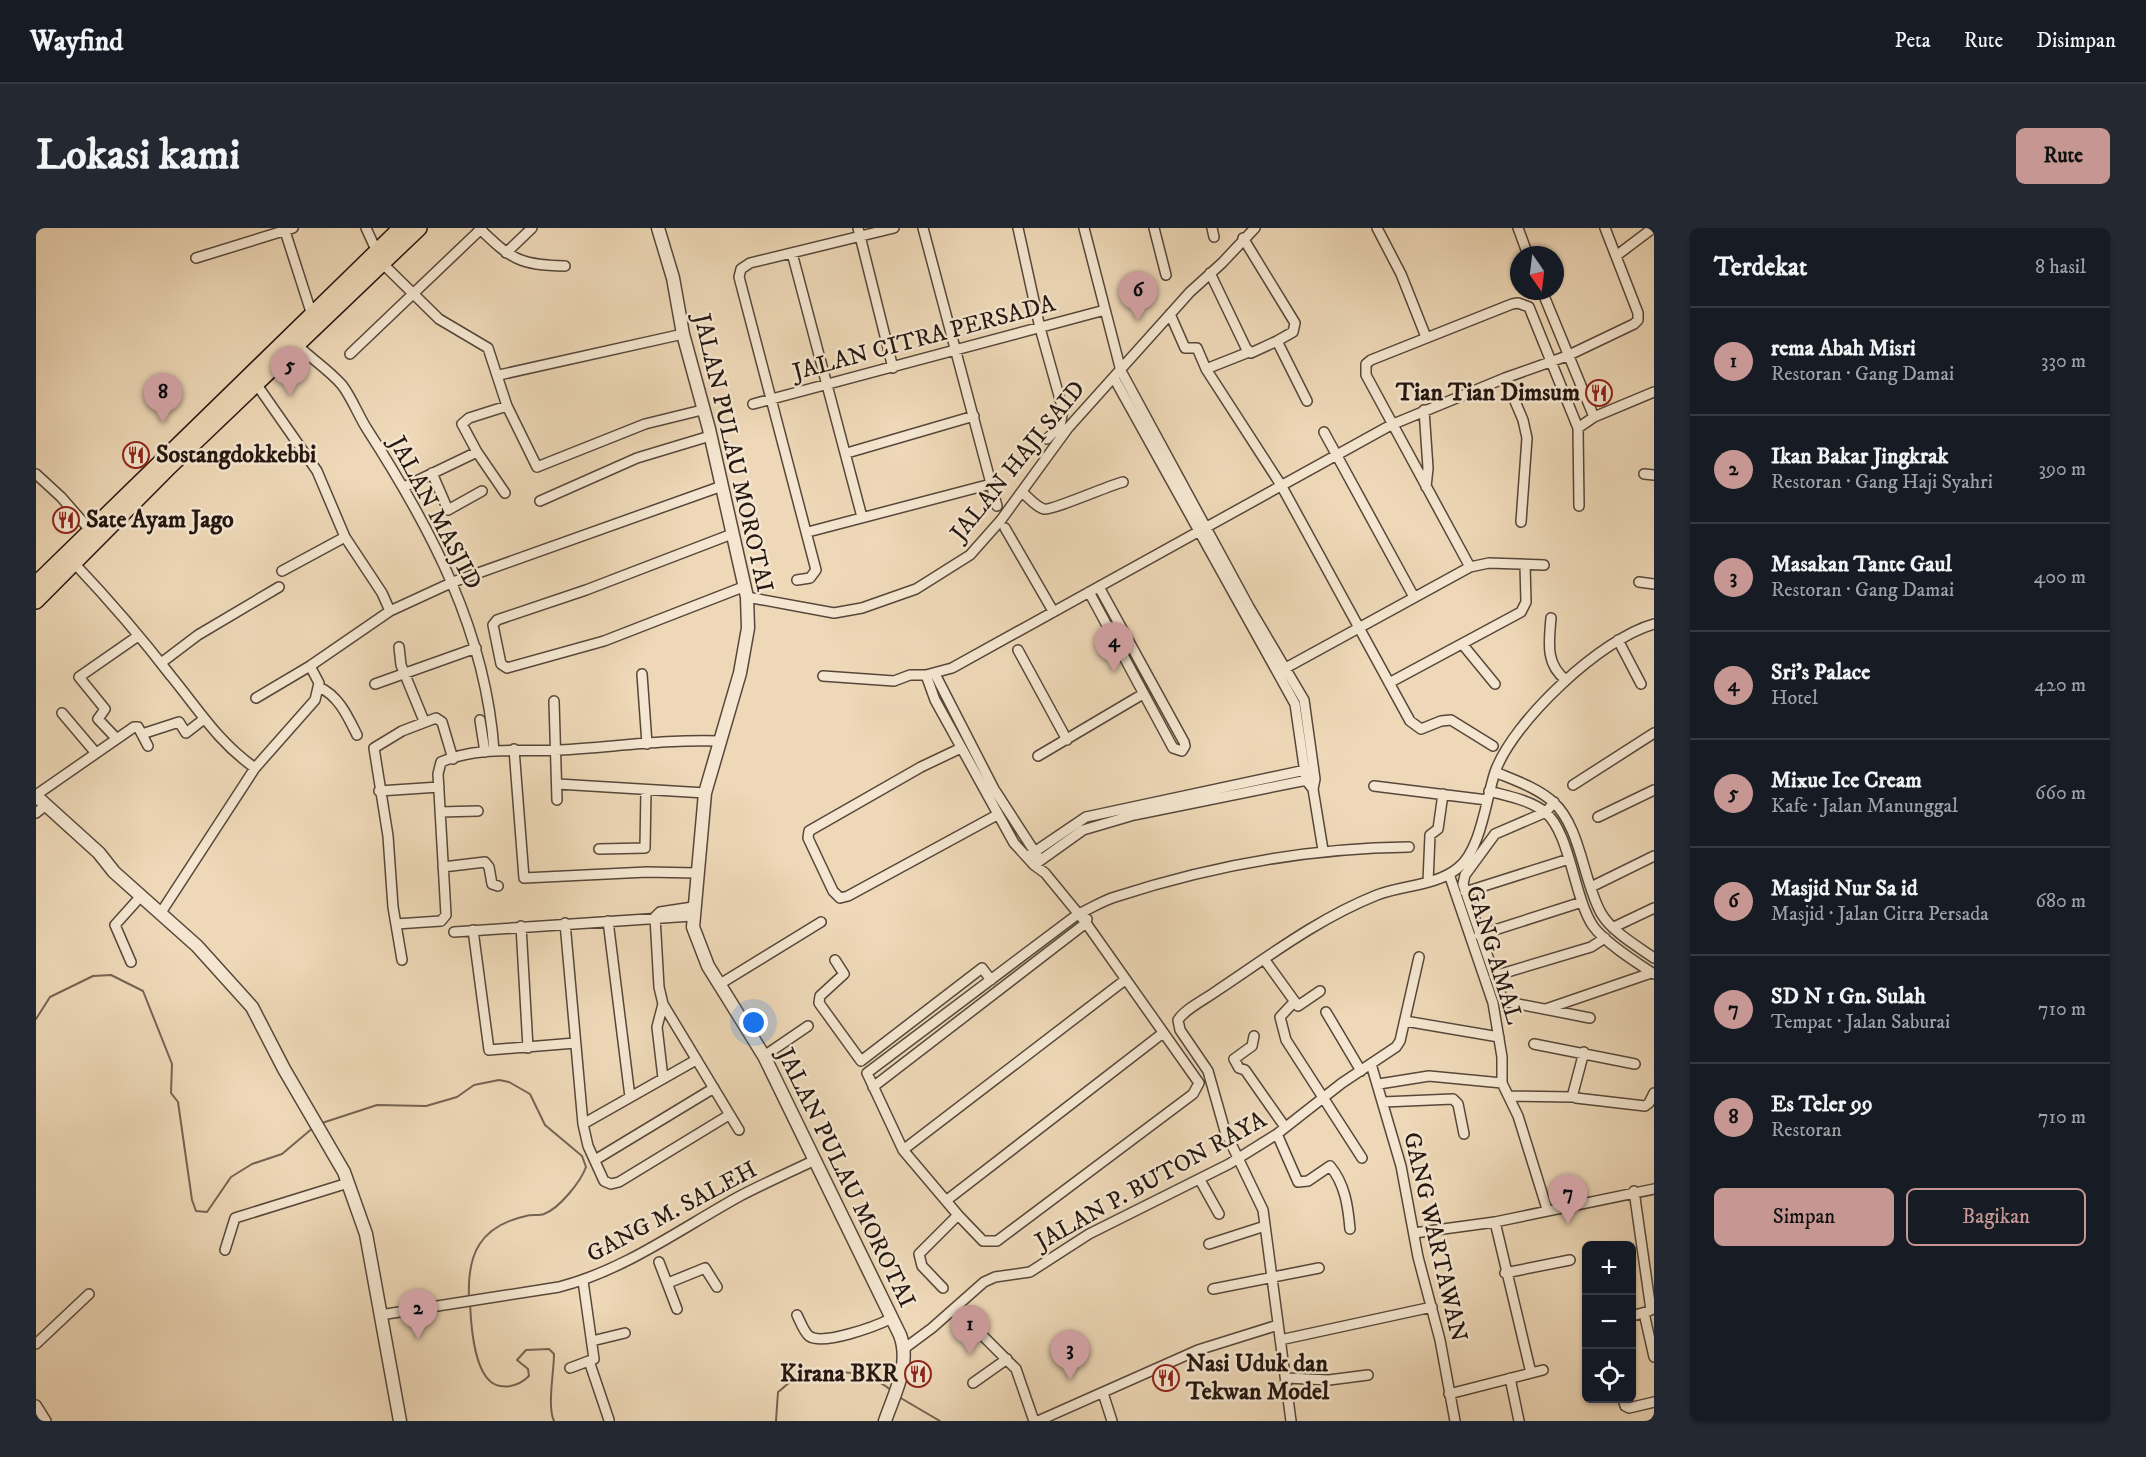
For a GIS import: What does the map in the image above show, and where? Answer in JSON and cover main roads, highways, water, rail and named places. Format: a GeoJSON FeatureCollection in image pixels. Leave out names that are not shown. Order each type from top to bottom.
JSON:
{"type":"FeatureCollection","features":[{"type":"Feature","properties":{"kind":"main road"},"geometry":{"type":"LineString","coordinates":[[36,584],[90,530],[195,435],[257,385],[298,346],[380,257],[401,228]]}},
{"type":"Feature","properties":{"kind":"main road"},"geometry":{"type":"LineString","coordinates":[[36,601],[312,315],[380,257],[419,228]]}},
{"type":"Feature","properties":{"kind":"waterway"},"geometry":{"type":"LineString","coordinates":[[36,1019],[50,997],[93,976],[111,975],[143,991],[172,1064],[171,1093],[178,1102],[192,1200],[196,1211],[207,1212],[231,1177],[252,1164],[282,1154],[314,1127]]}},
{"type":"Feature","properties":{"kind":"waterway"},"geometry":{"type":"LineString","coordinates":[[322,1123],[377,1105],[426,1106],[457,1097],[474,1085],[499,1080],[509,1082],[530,1094],[545,1125],[582,1156],[586,1167],[569,1194],[550,1211],[542,1215],[528,1215],[510,1221],[487,1235],[474,1255],[469,1282],[469,1298]]}},
{"type":"Feature","properties":{"kind":"waterway"},"geometry":{"type":"LineString","coordinates":[[470,1303],[471,1325],[479,1364],[484,1375],[491,1382],[500,1386],[512,1386],[529,1376],[528,1369],[517,1360],[526,1350],[549,1349],[554,1354],[551,1398],[554,1421]]}},
{"type":"Feature","properties":{"kind":"waterway"},"geometry":{"type":"LineString","coordinates":[[776,1421],[778,1392],[797,1378],[822,1373],[847,1372],[871,1378],[892,1391]]}},
{"type":"Feature","properties":{"kind":"waterway"},"geometry":{"type":"LineString","coordinates":[[899,1397],[940,1421]]}},
{"type":"Feature","properties":{"kind":"place","name":"Masjid Nur Sa id"},"geometry":{"type":"Point","coordinates":[1138,321]}},
{"type":"Feature","properties":{"kind":"place","name":"Tian Tian Dimsum"},"geometry":{"type":"Point","coordinates":[1599,393]}},
{"type":"Feature","properties":{"kind":"place","name":"Mixue Ice Cream"},"geometry":{"type":"Point","coordinates":[290,396]}},
{"type":"Feature","properties":{"kind":"place","name":"Es Teler 99"},"geometry":{"type":"Point","coordinates":[163,423]}},
{"type":"Feature","properties":{"kind":"place","name":"Sostangdokkebbi"},"geometry":{"type":"Point","coordinates":[136,455]}},
{"type":"Feature","properties":{"kind":"place","name":"Sate Ayam Jago"},"geometry":{"type":"Point","coordinates":[66,520]}},
{"type":"Feature","properties":{"kind":"place","name":"Sri's Palace"},"geometry":{"type":"Point","coordinates":[1114,672]}},
{"type":"Feature","properties":{"kind":"place","name":"SD N 1 Gn. Sulah"},"geometry":{"type":"Point","coordinates":[1568,1224]}},
{"type":"Feature","properties":{"kind":"place","name":"Ikan Bakar Jingkrak"},"geometry":{"type":"Point","coordinates":[418,1339]}},
{"type":"Feature","properties":{"kind":"place","name":"rema Abah Misri"},"geometry":{"type":"Point","coordinates":[970,1355]}},
{"type":"Feature","properties":{"kind":"place","name":"Kirana BKR"},"geometry":{"type":"Point","coordinates":[918,1374]}},
{"type":"Feature","properties":{"kind":"place","name":"Nasi Uduk dan Tekwan Model"},"geometry":{"type":"Point","coordinates":[1166,1378]}},
{"type":"Feature","properties":{"kind":"place","name":"Masakan Tante Gaul"},"geometry":{"type":"Point","coordinates":[1070,1380]}}]}
